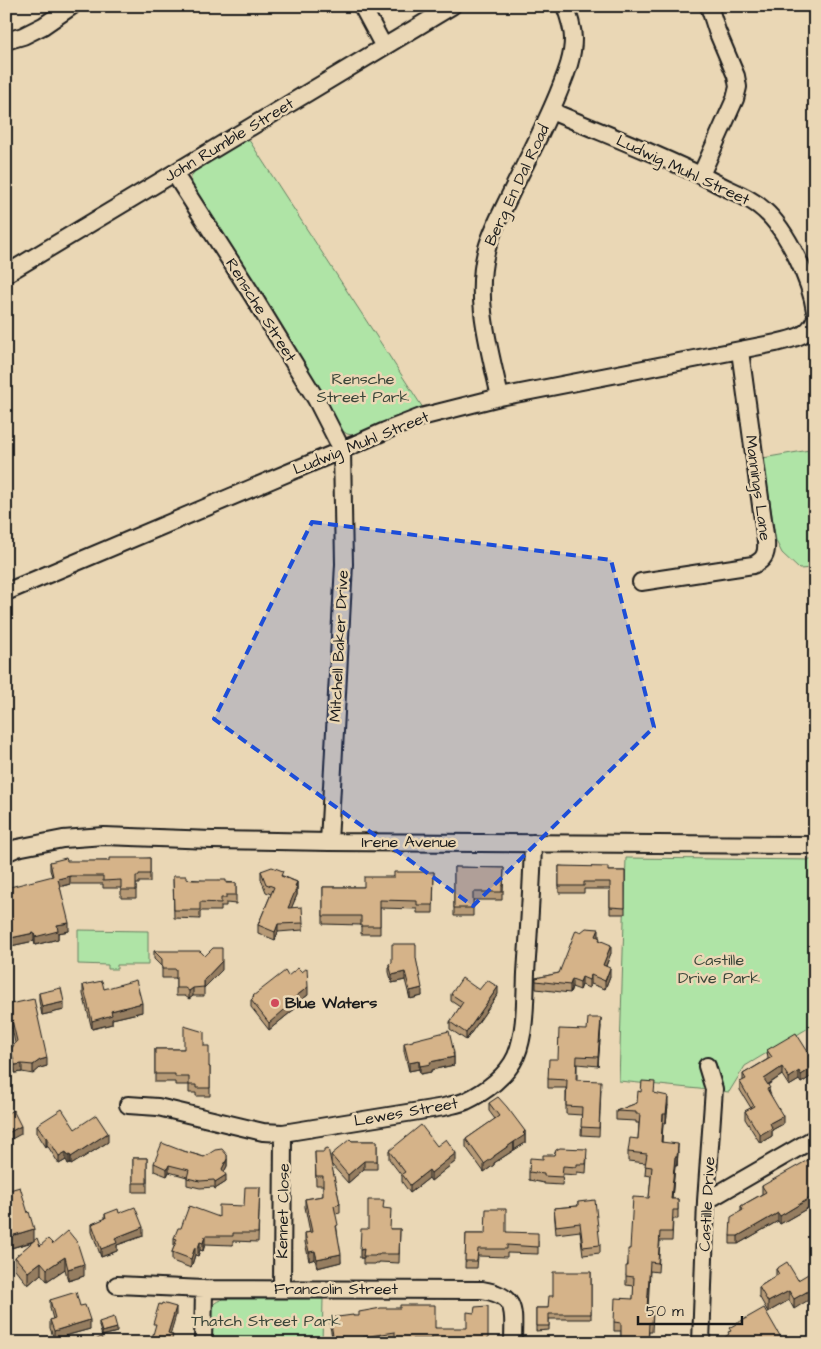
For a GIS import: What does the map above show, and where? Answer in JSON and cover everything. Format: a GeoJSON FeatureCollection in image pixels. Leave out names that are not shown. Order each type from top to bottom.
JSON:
{"type":"FeatureCollection","features":[{"type":"Feature","properties":{"kind":"street"},"geometry":{"type":"LineString","coordinates":[[6,41],[23,36],[43,26],[72,6]]}},
{"type":"Feature","properties":{"kind":"street"},"geometry":{"type":"LineString","coordinates":[[362,6],[384,47]]}},
{"type":"Feature","properties":{"kind":"street","name":"John Rumble Street"},"geometry":{"type":"LineString","coordinates":[[6,274],[452,6]]}},
{"type":"Feature","properties":{"kind":"street","name":"Berg En Dal Road"},"geometry":{"type":"LineString","coordinates":[[500,398],[484,321],[481,298],[482,274],[493,229],[551,111],[567,72],[572,53],[573,38],[566,6]]}},
{"type":"Feature","properties":{"kind":"street"},"geometry":{"type":"LineString","coordinates":[[700,175],[735,99],[738,87],[736,76],[717,31],[709,6]]}},
{"type":"Feature","properties":{"kind":"street","name":"Ludwig Muhl Street"},"geometry":{"type":"LineString","coordinates":[[551,111],[700,175],[751,200],[764,209],[783,233],[796,258],[813,297],[815,311]]}},
{"type":"Feature","properties":{"kind":"street","name":"Rensche Street"},"geometry":{"type":"LineString","coordinates":[[174,173],[316,399],[342,450]]}},
{"type":"Feature","properties":{"kind":"street","name":"Ludwig Muhl Street"},"geometry":{"type":"LineString","coordinates":[[6,592],[421,417],[500,398],[776,343],[800,336],[811,329],[815,320]]}},
{"type":"Feature","properties":{"kind":"street","name":"Mannings Lane"},"geometry":{"type":"LineString","coordinates":[[641,582],[753,565],[759,562],[765,555],[767,549],[740,351]]}},
{"type":"Feature","properties":{"kind":"street","name":"Mitchell Baker Drive"},"geometry":{"type":"LineString","coordinates":[[329,842],[344,564],[342,450]]}},
{"type":"Feature","properties":{"kind":"street","name":"Irene Avenue"},"geometry":{"type":"LineString","coordinates":[[6,853],[17,848],[63,839],[104,836],[329,842],[815,845]]}},
{"type":"Feature","properties":{"kind":"street","name":"Lewes Street"},"geometry":{"type":"LineString","coordinates":[[128,1104],[158,1107],[263,1132],[283,1133],[444,1107],[464,1101],[487,1088],[508,1068],[521,1039],[533,843]]}},
{"type":"Feature","properties":{"kind":"street","name":"Castille Drive"},"geometry":{"type":"LineString","coordinates":[[701,1343],[706,1201],[714,1089],[707,1066]]}},
{"type":"Feature","properties":{"kind":"street","name":"Kennet Close"},"geometry":{"type":"LineString","coordinates":[[282,1288],[283,1133]]}},
{"type":"Feature","properties":{"kind":"street"},"geometry":{"type":"LineString","coordinates":[[706,1201],[815,1138]]}},
{"type":"Feature","properties":{"kind":"street","name":"Francolin Street"},"geometry":{"type":"LineString","coordinates":[[117,1285],[204,1289],[482,1290],[502,1295],[510,1303],[513,1312],[513,1343]]}},
{"type":"Feature","properties":{"kind":"street"},"geometry":{"type":"LineString","coordinates":[[203,1343],[204,1289]]}},
{"type":"Feature","properties":{"kind":"highlighted area"},"geometry":{"type":"Polygon","coordinates":[[[312,522],[611,560],[654,727],[473,906],[214,719],[312,522]]]}},
{"type":"Feature","properties":{"kind":"green space","name":"Rensche Street Park"},"geometry":{"type":"Polygon","coordinates":[[[247,137],[423,408],[358,436],[347,434],[339,428],[193,188],[191,177],[196,169],[247,137]]]}},
{"type":"Feature","properties":{"kind":"green space"},"geometry":{"type":"Polygon","coordinates":[[[815,449],[815,568],[799,569],[782,553],[776,541],[763,458],[815,449]]]}},
{"type":"Feature","properties":{"kind":"green space","name":"Castille Drive Park"},"geometry":{"type":"Polygon","coordinates":[[[626,858],[815,860],[815,1024],[745,1066],[729,1092],[619,1081],[626,858]]]}},
{"type":"Feature","properties":{"kind":"green space"},"geometry":{"type":"Polygon","coordinates":[[[78,930],[148,931],[148,965],[117,965],[117,969],[108,969],[108,965],[78,964],[78,930]]]}},
{"type":"Feature","properties":{"kind":"green space","name":"Thatch Street Park"},"geometry":{"type":"Polygon","coordinates":[[[223,1299],[323,1299],[322,1343],[210,1343],[211,1309],[215,1303],[223,1299]]]}},
{"type":"Feature","properties":{"kind":"building"},"geometry":{"type":"Polygon","coordinates":[[[66,858],[67,861],[109,861],[109,858],[150,858],[150,874],[139,874],[139,876],[136,876],[136,890],[121,890],[121,880],[103,881],[103,876],[70,876],[58,879],[69,923],[57,925],[58,931],[35,937],[34,933],[6,939],[6,888],[53,876],[50,862],[66,858]]]}},
{"type":"Feature","properties":{"kind":"building"},"geometry":{"type":"Polygon","coordinates":[[[559,866],[608,867],[608,871],[625,871],[625,908],[610,907],[610,882],[584,882],[584,886],[559,886],[559,866]]]}},
{"type":"Feature","properties":{"kind":"building"},"geometry":{"type":"Polygon","coordinates":[[[272,867],[283,871],[281,876],[297,882],[295,886],[297,887],[288,908],[302,907],[303,923],[278,924],[275,932],[258,925],[274,887],[266,884],[261,871],[272,867]]]}},
{"type":"Feature","properties":{"kind":"building"},"geometry":{"type":"Polygon","coordinates":[[[454,867],[504,868],[502,892],[473,892],[473,908],[454,908],[454,867]]]}},
{"type":"Feature","properties":{"kind":"building"},"geometry":{"type":"Polygon","coordinates":[[[394,872],[434,872],[433,905],[417,905],[417,901],[380,900],[380,926],[361,926],[361,916],[323,916],[323,887],[364,887],[364,877],[394,877],[394,872]]]}},
{"type":"Feature","properties":{"kind":"building"},"geometry":{"type":"Polygon","coordinates":[[[173,876],[186,876],[186,879],[193,880],[226,880],[226,883],[236,883],[236,895],[226,895],[226,898],[221,898],[221,903],[200,902],[200,910],[174,910],[173,876]]]}},
{"type":"Feature","properties":{"kind":"building"},"geometry":{"type":"Polygon","coordinates":[[[586,928],[599,929],[596,936],[600,938],[599,940],[611,945],[603,965],[610,968],[605,981],[591,975],[589,980],[582,977],[580,982],[572,979],[570,985],[536,981],[536,978],[559,973],[576,930],[581,932],[586,928]]]}},
{"type":"Feature","properties":{"kind":"building"},"geometry":{"type":"Polygon","coordinates":[[[392,944],[416,944],[416,958],[422,988],[410,991],[405,972],[392,975],[389,964],[392,963],[392,944]]]}},
{"type":"Feature","properties":{"kind":"building"},"geometry":{"type":"Polygon","coordinates":[[[213,948],[222,948],[222,961],[204,980],[204,987],[193,988],[189,991],[185,988],[176,988],[176,969],[162,969],[162,959],[154,951],[200,951],[205,956],[213,948]]]}},
{"type":"Feature","properties":{"kind":"building","name":"Blue Waters"},"geometry":{"type":"Polygon","coordinates":[[[298,968],[302,972],[307,968],[308,987],[269,1023],[251,1000],[253,996],[285,971],[288,976],[298,968]]]}},
{"type":"Feature","properties":{"kind":"building"},"geometry":{"type":"Polygon","coordinates":[[[462,978],[479,990],[487,980],[498,987],[466,1033],[450,1022],[463,1002],[451,994],[462,978]]]}},
{"type":"Feature","properties":{"kind":"building"},"geometry":{"type":"Polygon","coordinates":[[[136,980],[142,1003],[111,1011],[112,1015],[92,1021],[83,985],[102,981],[104,989],[136,980]]]}},
{"type":"Feature","properties":{"kind":"building"},"geometry":{"type":"Polygon","coordinates":[[[61,988],[64,1002],[42,1007],[39,993],[61,988]]]}},
{"type":"Feature","properties":{"kind":"building"},"geometry":{"type":"Polygon","coordinates":[[[34,999],[47,1058],[33,1065],[15,1065],[11,1049],[17,1041],[12,1020],[6,1021],[6,1005],[34,999]]]}},
{"type":"Feature","properties":{"kind":"building"},"geometry":{"type":"Polygon","coordinates":[[[588,1018],[601,1018],[598,1057],[577,1056],[576,1080],[601,1081],[599,1128],[581,1127],[582,1107],[566,1106],[567,1080],[548,1079],[549,1059],[558,1059],[559,1029],[587,1030],[588,1018]]]}},
{"type":"Feature","properties":{"kind":"building"},"geometry":{"type":"Polygon","coordinates":[[[184,1026],[204,1032],[204,1046],[209,1046],[210,1088],[196,1088],[196,1085],[189,1085],[189,1077],[175,1077],[175,1074],[155,1074],[155,1049],[184,1049],[184,1026]]]}},
{"type":"Feature","properties":{"kind":"building"},"geometry":{"type":"Polygon","coordinates":[[[449,1031],[454,1057],[420,1066],[419,1061],[409,1063],[404,1043],[449,1031]]]}},
{"type":"Feature","properties":{"kind":"building"},"geometry":{"type":"Polygon","coordinates":[[[796,1033],[815,1066],[801,1075],[799,1071],[789,1078],[782,1067],[764,1079],[770,1088],[767,1089],[783,1116],[770,1123],[772,1128],[760,1135],[745,1111],[754,1106],[740,1082],[746,1079],[743,1074],[772,1057],[767,1050],[796,1033]]]}},
{"type":"Feature","properties":{"kind":"building"},"geometry":{"type":"Polygon","coordinates":[[[642,1081],[655,1082],[654,1093],[668,1096],[666,1114],[663,1114],[661,1142],[678,1144],[671,1199],[678,1199],[678,1210],[673,1210],[672,1232],[660,1232],[658,1263],[650,1262],[647,1309],[653,1311],[652,1323],[649,1323],[648,1343],[635,1343],[635,1339],[621,1338],[621,1323],[614,1322],[615,1298],[633,1299],[634,1277],[626,1276],[626,1266],[628,1266],[628,1249],[630,1249],[633,1197],[649,1198],[652,1167],[645,1166],[647,1154],[628,1152],[630,1138],[638,1139],[640,1114],[616,1111],[637,1103],[638,1091],[641,1092],[642,1081]]]}},
{"type":"Feature","properties":{"kind":"building"},"geometry":{"type":"Polygon","coordinates":[[[498,1097],[525,1131],[523,1133],[525,1135],[484,1164],[466,1139],[499,1116],[489,1103],[498,1097]]]}},
{"type":"Feature","properties":{"kind":"building"},"geometry":{"type":"Polygon","coordinates":[[[62,1109],[75,1129],[96,1115],[108,1133],[71,1157],[66,1152],[59,1156],[37,1125],[62,1109]]]}},
{"type":"Feature","properties":{"kind":"building"},"geometry":{"type":"Polygon","coordinates":[[[13,1110],[21,1126],[6,1134],[6,1114],[13,1110]]]}},
{"type":"Feature","properties":{"kind":"building"},"geometry":{"type":"Polygon","coordinates":[[[421,1125],[437,1146],[446,1139],[456,1153],[431,1173],[429,1170],[410,1185],[402,1174],[405,1172],[389,1151],[421,1125]]]}},
{"type":"Feature","properties":{"kind":"building"},"geometry":{"type":"Polygon","coordinates":[[[350,1139],[352,1141],[377,1141],[377,1161],[364,1161],[348,1175],[331,1155],[350,1139]]]}},
{"type":"Feature","properties":{"kind":"building"},"geometry":{"type":"Polygon","coordinates":[[[162,1143],[204,1157],[215,1150],[222,1149],[227,1155],[222,1169],[226,1175],[215,1182],[214,1180],[200,1181],[187,1178],[189,1170],[169,1165],[167,1169],[154,1163],[162,1143]]]}},
{"type":"Feature","properties":{"kind":"building"},"geometry":{"type":"Polygon","coordinates":[[[328,1148],[340,1204],[334,1206],[341,1254],[317,1259],[315,1251],[309,1252],[305,1233],[312,1232],[305,1199],[323,1196],[323,1176],[316,1176],[315,1152],[324,1152],[324,1149],[328,1148]]]}},
{"type":"Feature","properties":{"kind":"building"},"geometry":{"type":"Polygon","coordinates":[[[560,1148],[587,1149],[586,1164],[577,1164],[577,1167],[563,1166],[562,1177],[544,1176],[544,1174],[529,1172],[530,1158],[543,1159],[543,1155],[554,1155],[556,1150],[560,1148]]]}},
{"type":"Feature","properties":{"kind":"building"},"geometry":{"type":"Polygon","coordinates":[[[815,1156],[815,1185],[810,1187],[815,1195],[780,1216],[778,1213],[738,1236],[730,1236],[731,1217],[743,1210],[741,1206],[766,1192],[762,1186],[815,1156]]]}},
{"type":"Feature","properties":{"kind":"building"},"geometry":{"type":"Polygon","coordinates":[[[133,1158],[147,1158],[147,1183],[133,1183],[133,1158]]]}},
{"type":"Feature","properties":{"kind":"building"},"geometry":{"type":"Polygon","coordinates":[[[20,1187],[34,1229],[11,1236],[6,1220],[6,1191],[20,1187]]]}},
{"type":"Feature","properties":{"kind":"building"},"geometry":{"type":"Polygon","coordinates":[[[245,1187],[260,1187],[258,1233],[233,1233],[233,1236],[205,1236],[203,1243],[200,1242],[198,1248],[195,1247],[191,1259],[172,1252],[177,1239],[174,1238],[178,1228],[181,1228],[189,1206],[219,1217],[219,1205],[244,1206],[245,1187]]]}},
{"type":"Feature","properties":{"kind":"building"},"geometry":{"type":"Polygon","coordinates":[[[368,1200],[384,1200],[383,1208],[391,1209],[390,1229],[400,1229],[399,1254],[363,1256],[364,1249],[360,1250],[361,1229],[368,1229],[368,1200]]]}},
{"type":"Feature","properties":{"kind":"building"},"geometry":{"type":"Polygon","coordinates":[[[595,1200],[600,1245],[583,1247],[580,1223],[556,1226],[554,1208],[578,1206],[578,1202],[595,1200]]]}},
{"type":"Feature","properties":{"kind":"building"},"geometry":{"type":"Polygon","coordinates":[[[135,1207],[143,1227],[115,1238],[117,1243],[101,1249],[92,1224],[106,1218],[105,1214],[118,1209],[119,1213],[135,1207]]]}},
{"type":"Feature","properties":{"kind":"building"},"geometry":{"type":"Polygon","coordinates":[[[486,1209],[506,1209],[506,1232],[538,1233],[538,1247],[507,1245],[507,1249],[478,1249],[477,1261],[465,1261],[466,1234],[485,1234],[486,1209]]]}},
{"type":"Feature","properties":{"kind":"building"},"geometry":{"type":"Polygon","coordinates":[[[68,1231],[77,1242],[84,1264],[68,1269],[65,1257],[47,1269],[41,1262],[28,1272],[15,1257],[37,1238],[40,1246],[48,1239],[53,1244],[68,1231]]]}},
{"type":"Feature","properties":{"kind":"building"},"geometry":{"type":"Polygon","coordinates":[[[815,1251],[815,1260],[811,1254],[815,1251]]]}},
{"type":"Feature","properties":{"kind":"building"},"geometry":{"type":"Polygon","coordinates":[[[787,1262],[798,1280],[815,1270],[815,1287],[794,1299],[789,1291],[768,1302],[759,1287],[779,1274],[776,1269],[787,1262]]]}},
{"type":"Feature","properties":{"kind":"building"},"geometry":{"type":"Polygon","coordinates":[[[553,1272],[591,1272],[591,1314],[549,1314],[549,1326],[536,1326],[536,1308],[548,1308],[549,1296],[553,1296],[553,1272]]]}},
{"type":"Feature","properties":{"kind":"building"},"geometry":{"type":"Polygon","coordinates":[[[76,1292],[80,1306],[85,1305],[90,1320],[54,1331],[50,1320],[55,1318],[50,1300],[76,1292]]]}},
{"type":"Feature","properties":{"kind":"building"},"geometry":{"type":"Polygon","coordinates":[[[162,1303],[176,1307],[168,1333],[173,1335],[171,1343],[151,1343],[156,1324],[153,1324],[159,1304],[161,1305],[162,1303]]]}},
{"type":"Feature","properties":{"kind":"building"},"geometry":{"type":"Polygon","coordinates":[[[400,1305],[435,1305],[435,1328],[467,1328],[467,1312],[474,1313],[475,1307],[488,1306],[488,1341],[491,1341],[490,1343],[446,1343],[446,1339],[413,1339],[412,1343],[395,1343],[395,1332],[363,1337],[363,1340],[350,1342],[350,1339],[334,1341],[330,1318],[359,1316],[359,1312],[381,1308],[400,1308],[400,1305]]]}},
{"type":"Feature","properties":{"kind":"building"},"geometry":{"type":"Polygon","coordinates":[[[764,1308],[783,1341],[780,1343],[721,1343],[720,1341],[731,1331],[729,1328],[764,1308]]]}},
{"type":"Feature","properties":{"kind":"building"},"geometry":{"type":"Polygon","coordinates":[[[114,1317],[117,1328],[102,1332],[99,1322],[114,1317]]]}},
{"type":"Feature","properties":{"kind":"building"},"geometry":{"type":"Polygon","coordinates":[[[101,1337],[104,1343],[90,1343],[101,1337]]]}},
{"type":"Feature","properties":{"kind":"place","name":"Blue Waters"},"geometry":{"type":"Point","coordinates":[275,1003]}}]}
